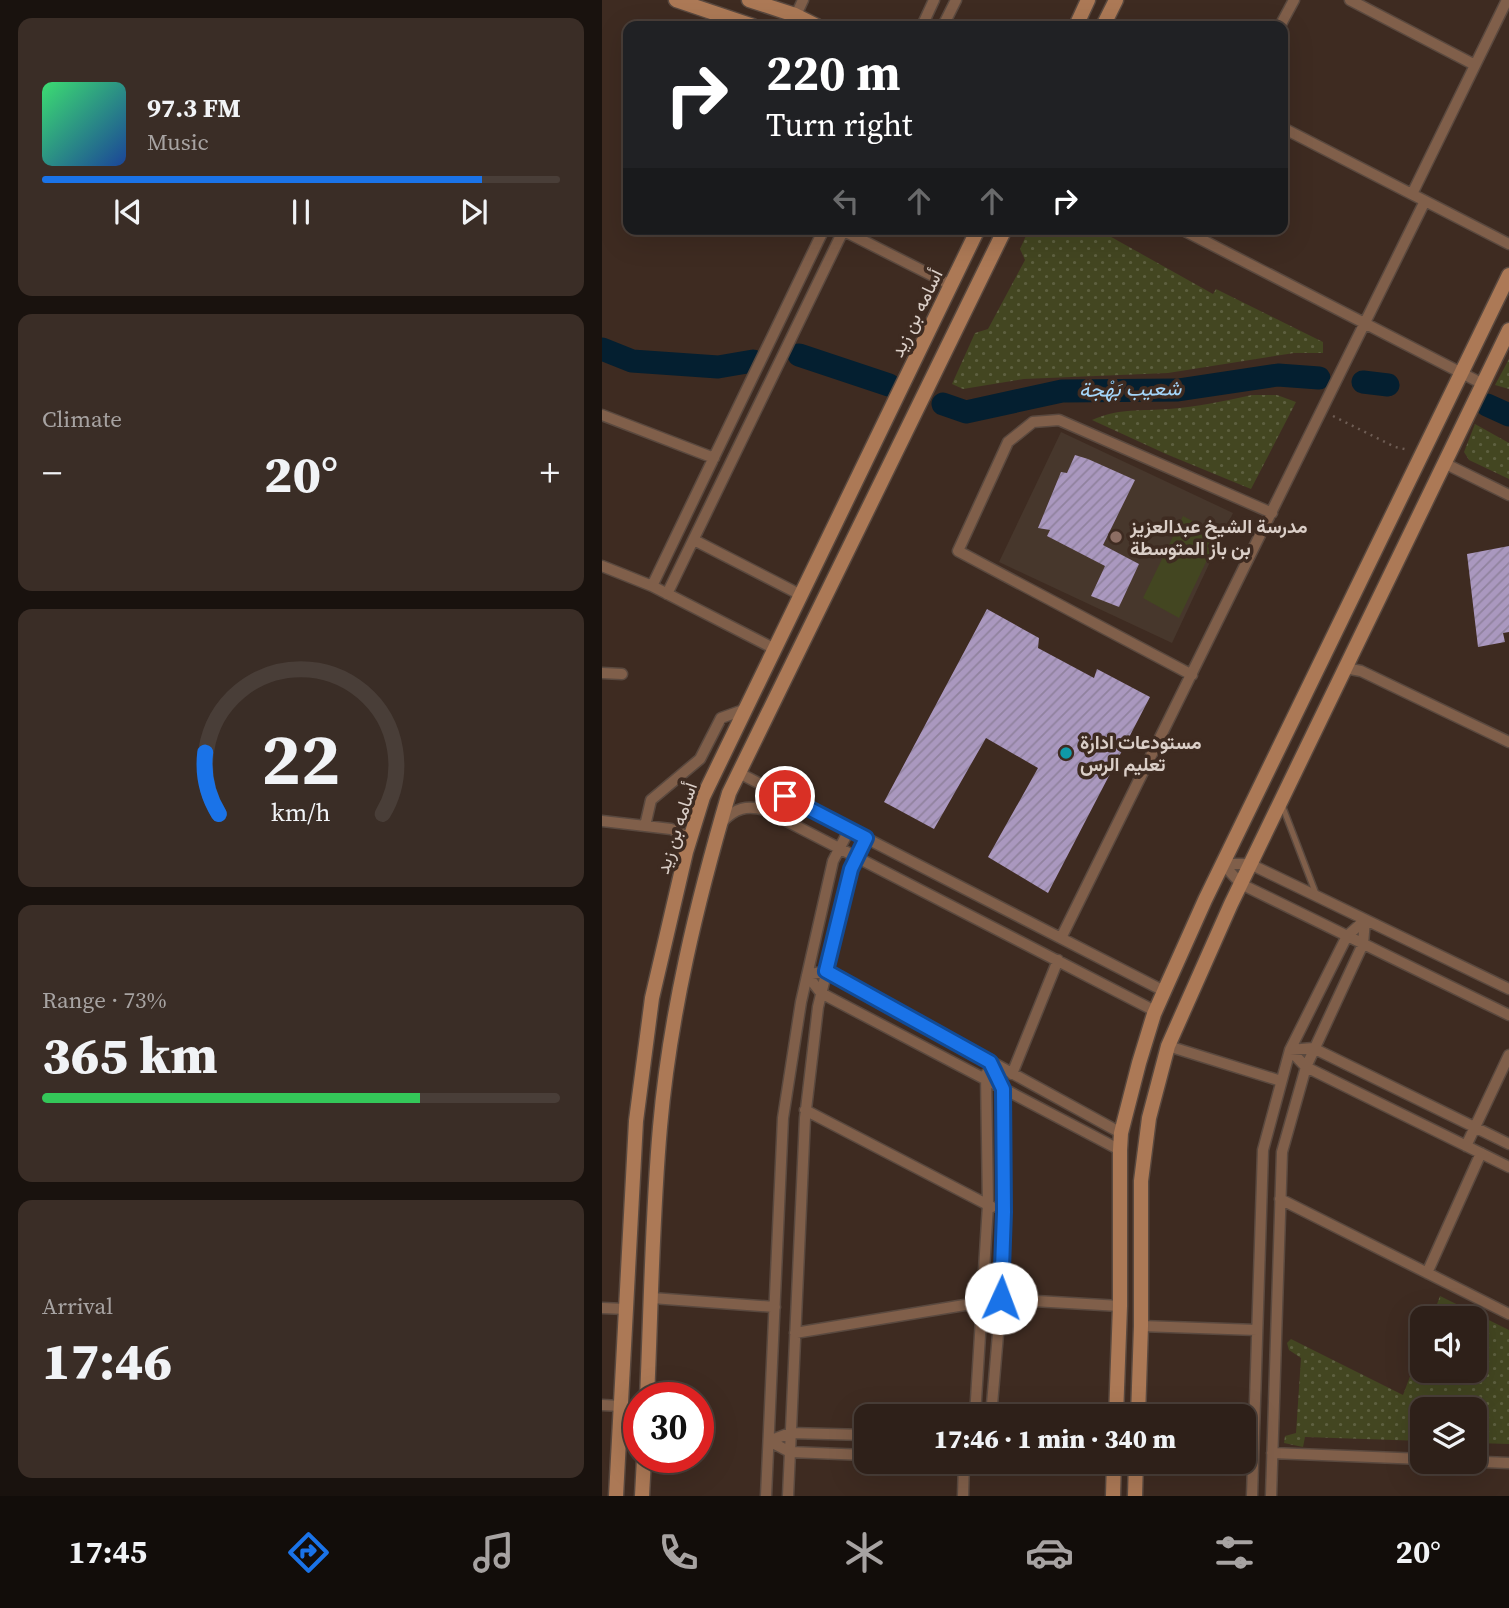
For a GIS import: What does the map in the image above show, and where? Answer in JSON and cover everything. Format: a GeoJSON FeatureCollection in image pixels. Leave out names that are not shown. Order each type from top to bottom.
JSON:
{"type":"FeatureCollection","features":[{"type":"Feature","properties":{"kind":"street"},"geometry":{"type":"LineString","coordinates":[[676,0],[738,21]]}},
{"type":"Feature","properties":{"kind":"street"},"geometry":{"type":"LineString","coordinates":[[748,0],[793,21],[803,0]]}},
{"type":"Feature","properties":{"kind":"street"},"geometry":{"type":"LineString","coordinates":[[924,21],[934,0]]}},
{"type":"Feature","properties":{"kind":"street"},"geometry":{"type":"LineString","coordinates":[[946,21],[956,0]]}},
{"type":"Feature","properties":{"kind":"street"},"geometry":{"type":"LineString","coordinates":[[1078,21],[1088,0]]}},
{"type":"Feature","properties":{"kind":"street"},"geometry":{"type":"LineString","coordinates":[[1105,21],[1115,0]]}},
{"type":"Feature","properties":{"kind":"street"},"geometry":{"type":"LineString","coordinates":[[1283,21],[1294,0]]}},
{"type":"Feature","properties":{"kind":"street"},"geometry":{"type":"LineString","coordinates":[[1350,0],[1475,65]]}},
{"type":"Feature","properties":{"kind":"street"},"geometry":{"type":"LineString","coordinates":[[1412,194],[1507,0]]}},
{"type":"Feature","properties":{"kind":"street"},"geometry":{"type":"LineString","coordinates":[[1288,131],[1509,244]]}},
{"type":"Feature","properties":{"kind":"street"},"geometry":{"type":"LineString","coordinates":[[1061,938],[1425,201]]}},
{"type":"Feature","properties":{"kind":"street"},"geometry":{"type":"LineString","coordinates":[[652,586],[821,235]]}},
{"type":"Feature","properties":{"kind":"street"},"geometry":{"type":"LineString","coordinates":[[667,594],[842,235]]}},
{"type":"Feature","properties":{"kind":"street"},"geometry":{"type":"LineString","coordinates":[[854,235],[951,285]]}},
{"type":"Feature","properties":{"kind":"street","name":"أسامه بن زيد"},"geometry":{"type":"LineString","coordinates":[[616,1496],[636,1121],[652,998],[690,838],[703,797],[975,235]]}},
{"type":"Feature","properties":{"kind":"street","name":"أسامه بن زيد"},"geometry":{"type":"LineString","coordinates":[[648,1382],[660,1126],[677,1006],[705,877],[720,824],[739,773],[1002,235]]}},
{"type":"Feature","properties":{"kind":"street"},"geometry":{"type":"LineString","coordinates":[[1193,235],[1483,384]]}},
{"type":"Feature","properties":{"kind":"street"},"geometry":{"type":"LineString","coordinates":[[1116,1404],[1120,1307],[1119,1150],[1139,1063],[1155,1011],[1223,864],[1509,275]]}},
{"type":"Feature","properties":{"kind":"street"},"geometry":{"type":"LineString","coordinates":[[1138,1404],[1141,1181],[1149,1118],[1168,1046],[1250,864],[1509,330]]}},
{"type":"Feature","properties":{"kind":"street"},"geometry":{"type":"LineString","coordinates":[[602,415],[714,458]]}},
{"type":"Feature","properties":{"kind":"street"},"geometry":{"type":"LineString","coordinates":[[1192,675],[958,551],[1008,442],[1033,422],[1059,420],[1272,513]]}},
{"type":"Feature","properties":{"kind":"street"},"geometry":{"type":"LineString","coordinates":[[1444,463],[1509,495]]}},
{"type":"Feature","properties":{"kind":"street"},"geometry":{"type":"LineString","coordinates":[[694,540],[801,595]]}},
{"type":"Feature","properties":{"kind":"street"},"geometry":{"type":"LineString","coordinates":[[602,566],[652,586],[775,649]]}},
{"type":"Feature","properties":{"kind":"street"},"geometry":{"type":"LineString","coordinates":[[1345,668],[1361,671],[1509,742]]}},
{"type":"Feature","properties":{"kind":"street"},"geometry":{"type":"LineString","coordinates":[[602,673],[622,674]]}},
{"type":"Feature","properties":{"kind":"street"},"geometry":{"type":"LineString","coordinates":[[645,826],[651,800],[700,759],[721,718],[746,709]]}},
{"type":"Feature","properties":{"kind":"street"},"geometry":{"type":"LineString","coordinates":[[739,773],[1164,991]]}},
{"type":"Feature","properties":{"kind":"street"},"geometry":{"type":"LineString","coordinates":[[720,824],[732,812],[750,806],[765,810],[1155,1011]]}},
{"type":"Feature","properties":{"kind":"street"},"geometry":{"type":"LineString","coordinates":[[602,821],[671,829],[690,838]]}},
{"type":"Feature","properties":{"kind":"street"},"geometry":{"type":"LineString","coordinates":[[766,1496],[783,1118],[807,975],[833,861],[849,830]]}},
{"type":"Feature","properties":{"kind":"street"},"geometry":{"type":"LineString","coordinates":[[788,1496],[805,1110],[821,993],[851,869],[866,838]]}},
{"type":"Feature","properties":{"kind":"street"},"geometry":{"type":"LineString","coordinates":[[1223,864],[1250,864],[1509,989]]}},
{"type":"Feature","properties":{"kind":"street"},"geometry":{"type":"LineString","coordinates":[[1223,864],[1241,884],[1509,1015]]}},
{"type":"Feature","properties":{"kind":"street"},"geometry":{"type":"LineString","coordinates":[[1252,1496],[1263,1150],[1290,1050],[1347,936],[1365,920]]}},
{"type":"Feature","properties":{"kind":"street"},"geometry":{"type":"LineString","coordinates":[[1271,1496],[1282,1152],[1313,1048],[1363,944],[1365,920]]}},
{"type":"Feature","properties":{"kind":"street"},"geometry":{"type":"LineString","coordinates":[[1012,1074],[1058,960]]}},
{"type":"Feature","properties":{"kind":"street"},"geometry":{"type":"LineString","coordinates":[[807,975],[826,971],[1121,1133]]}},
{"type":"Feature","properties":{"kind":"street"},"geometry":{"type":"LineString","coordinates":[[807,975],[821,993],[1119,1150]]}},
{"type":"Feature","properties":{"kind":"street"},"geometry":{"type":"LineString","coordinates":[[652,998],[677,1006]]}},
{"type":"Feature","properties":{"kind":"street"},"geometry":{"type":"LineString","coordinates":[[1168,1046],[1281,1081]]}},
{"type":"Feature","properties":{"kind":"street"},"geometry":{"type":"LineString","coordinates":[[1290,1050],[1313,1048],[1509,1144]]}},
{"type":"Feature","properties":{"kind":"street"},"geometry":{"type":"LineString","coordinates":[[1290,1050],[1306,1067],[1509,1167]]}},
{"type":"Feature","properties":{"kind":"street"},"geometry":{"type":"LineString","coordinates":[[1466,1146],[1509,1055]]}},
{"type":"Feature","properties":{"kind":"street"},"geometry":{"type":"LineString","coordinates":[[976,1404],[988,1205],[984,1079],[990,1062]]}},
{"type":"Feature","properties":{"kind":"street"},"geometry":{"type":"LineString","coordinates":[[990,1062],[1003,1089],[1004,1212],[1001,1298],[992,1404]]}},
{"type":"Feature","properties":{"kind":"street"},"geometry":{"type":"LineString","coordinates":[[805,1110],[1004,1212]]}},
{"type":"Feature","properties":{"kind":"street"},"geometry":{"type":"LineString","coordinates":[[1427,1273],[1481,1153]]}},
{"type":"Feature","properties":{"kind":"street"},"geometry":{"type":"LineString","coordinates":[[1280,1199],[1509,1314]]}},
{"type":"Feature","properties":{"kind":"street"},"geometry":{"type":"LineString","coordinates":[[652,1298],[775,1307]]}},
{"type":"Feature","properties":{"kind":"street"},"geometry":{"type":"LineString","coordinates":[[795,1333],[1001,1298],[1120,1307]]}},
{"type":"Feature","properties":{"kind":"street"},"geometry":{"type":"LineString","coordinates":[[602,1308],[626,1309]]}},
{"type":"Feature","properties":{"kind":"street"},"geometry":{"type":"LineString","coordinates":[[1141,1325],[1257,1330]]}},
{"type":"Feature","properties":{"kind":"street"},"geometry":{"type":"LineString","coordinates":[[602,1405],[621,1406]]}},
{"type":"Feature","properties":{"kind":"street"},"geometry":{"type":"LineString","coordinates":[[769,1441],[790,1433],[854,1435]]}},
{"type":"Feature","properties":{"kind":"street"},"geometry":{"type":"LineString","coordinates":[[769,1441],[790,1452],[854,1455]]}},
{"type":"Feature","properties":{"kind":"street"},"geometry":{"type":"LineString","coordinates":[[1272,1453],[1410,1459]]}},
{"type":"Feature","properties":{"kind":"street"},"geometry":{"type":"LineString","coordinates":[[1487,1462],[1509,1463]]}},
{"type":"Feature","properties":{"kind":"street"},"geometry":{"type":"LineString","coordinates":[[642,1496],[643,1473]]}},
{"type":"Feature","properties":{"kind":"street"},"geometry":{"type":"LineString","coordinates":[[963,1496],[964,1474]]}},
{"type":"Feature","properties":{"kind":"street"},"geometry":{"type":"LineString","coordinates":[[1113,1496],[1114,1474]]}},
{"type":"Feature","properties":{"kind":"street"},"geometry":{"type":"LineString","coordinates":[[1135,1496],[1136,1474]]}},
{"type":"Feature","properties":{"kind":"lane"},"geometry":{"type":"LineString","coordinates":[[1280,802],[1318,897]]}},
{"type":"Feature","properties":{"kind":"path"},"geometry":{"type":"LineString","coordinates":[[1323,411],[1395,447],[1423,453]]}},
{"type":"Feature","properties":{"kind":"shaded area","name":"مدرسة الشيخ عبدالعزيز بن باز المتوسطة"},"geometry":{"type":"Polygon","coordinates":[[[1061,432],[1233,513],[1172,643],[999,562],[1061,432]]]}},
{"type":"Feature","properties":{"kind":"green space"},"geometry":{"type":"Polygon","coordinates":[[[1026,235],[1108,235],[1213,294],[1216,289],[1323,342],[1323,353],[1294,353],[1168,373],[1024,379],[963,389],[952,384],[975,333],[988,329],[1025,260],[1020,249],[1026,235]]]}},
{"type":"Feature","properties":{"kind":"green space"},"geometry":{"type":"Polygon","coordinates":[[[1509,359],[1509,389],[1495,385],[1509,359]]]}},
{"type":"Feature","properties":{"kind":"green space"},"geometry":{"type":"Polygon","coordinates":[[[1252,395],[1277,395],[1296,402],[1251,489],[1092,420],[1121,412],[1190,407],[1252,395]]]}},
{"type":"Feature","properties":{"kind":"green space"},"geometry":{"type":"Polygon","coordinates":[[[1475,424],[1509,443],[1509,479],[1469,460],[1464,452],[1475,424]]]}},
{"type":"Feature","properties":{"kind":"green space"},"geometry":{"type":"Polygon","coordinates":[[[1183,516],[1219,535],[1179,618],[1143,598],[1183,516]]]}},
{"type":"Feature","properties":{"kind":"green space"},"geometry":{"type":"Polygon","coordinates":[[[1440,1296],[1460,1306],[1436,1306],[1440,1296]]]}},
{"type":"Feature","properties":{"kind":"green space"},"geometry":{"type":"Polygon","coordinates":[[[1487,1319],[1509,1330],[1509,1444],[1487,1443],[1487,1397],[1410,1397],[1410,1441],[1305,1437],[1303,1447],[1284,1443],[1285,1436],[1296,1433],[1301,1358],[1289,1350],[1287,1343],[1291,1339],[1403,1395],[1410,1376],[1410,1383],[1487,1383],[1487,1319]]]}},
{"type":"Feature","properties":{"kind":"building"},"geometry":{"type":"Polygon","coordinates":[[[1075,455],[1135,480],[1103,545],[1139,564],[1119,607],[1091,596],[1105,566],[1047,536],[1050,530],[1038,528],[1061,472],[1067,473],[1075,455]]]}},
{"type":"Feature","properties":{"kind":"building"},"geometry":{"type":"Polygon","coordinates":[[[1509,546],[1509,632],[1503,633],[1505,642],[1478,647],[1467,554],[1509,546]]]}},
{"type":"Feature","properties":{"kind":"building","name":"مستودعات ادارة تعليم الرس"},"geometry":{"type":"Polygon","coordinates":[[[987,609],[1039,638],[1038,648],[1094,678],[1097,669],[1150,697],[1048,893],[988,857],[1038,768],[986,738],[934,829],[884,802],[987,609]]]}},
{"type":"Feature","properties":{"kind":"waterway","name":"شعيب بَهْجة"},"geometry":{"type":"LineString","coordinates":[[602,349],[632,361],[718,367],[753,361]]}},
{"type":"Feature","properties":{"kind":"waterway","name":"شعيب بَهْجة"},"geometry":{"type":"LineString","coordinates":[[799,355],[889,385]]}},
{"type":"Feature","properties":{"kind":"waterway","name":"شعيب بَهْجة"},"geometry":{"type":"LineString","coordinates":[[943,404],[966,412],[1062,391],[1178,390],[1278,375],[1319,378]]}},
{"type":"Feature","properties":{"kind":"waterway","name":"شعيب بَهْجة"},"geometry":{"type":"LineString","coordinates":[[1363,382],[1388,385]]}},
{"type":"Feature","properties":{"kind":"waterway","name":"شعيب بَهْجة"},"geometry":{"type":"LineString","coordinates":[[1487,405],[1509,415]]}},
{"type":"Feature","properties":{"kind":"place","name":"مدرسة الشيخ عبدالعزيز بن باز المتوسطة"},"geometry":{"type":"Point","coordinates":[1116,537]}},
{"type":"Feature","properties":{"kind":"place","name":"مستودعات ادارة تعليم الرس"},"geometry":{"type":"Point","coordinates":[1066,753]}},
{"type":"Feature","properties":{"kind":"route"},"geometry":{"type":"LineString","coordinates":[[785,796],[866,838],[851,869],[826,971],[990,1062],[1003,1089],[1004,1212],[1001,1298]]}}]}
